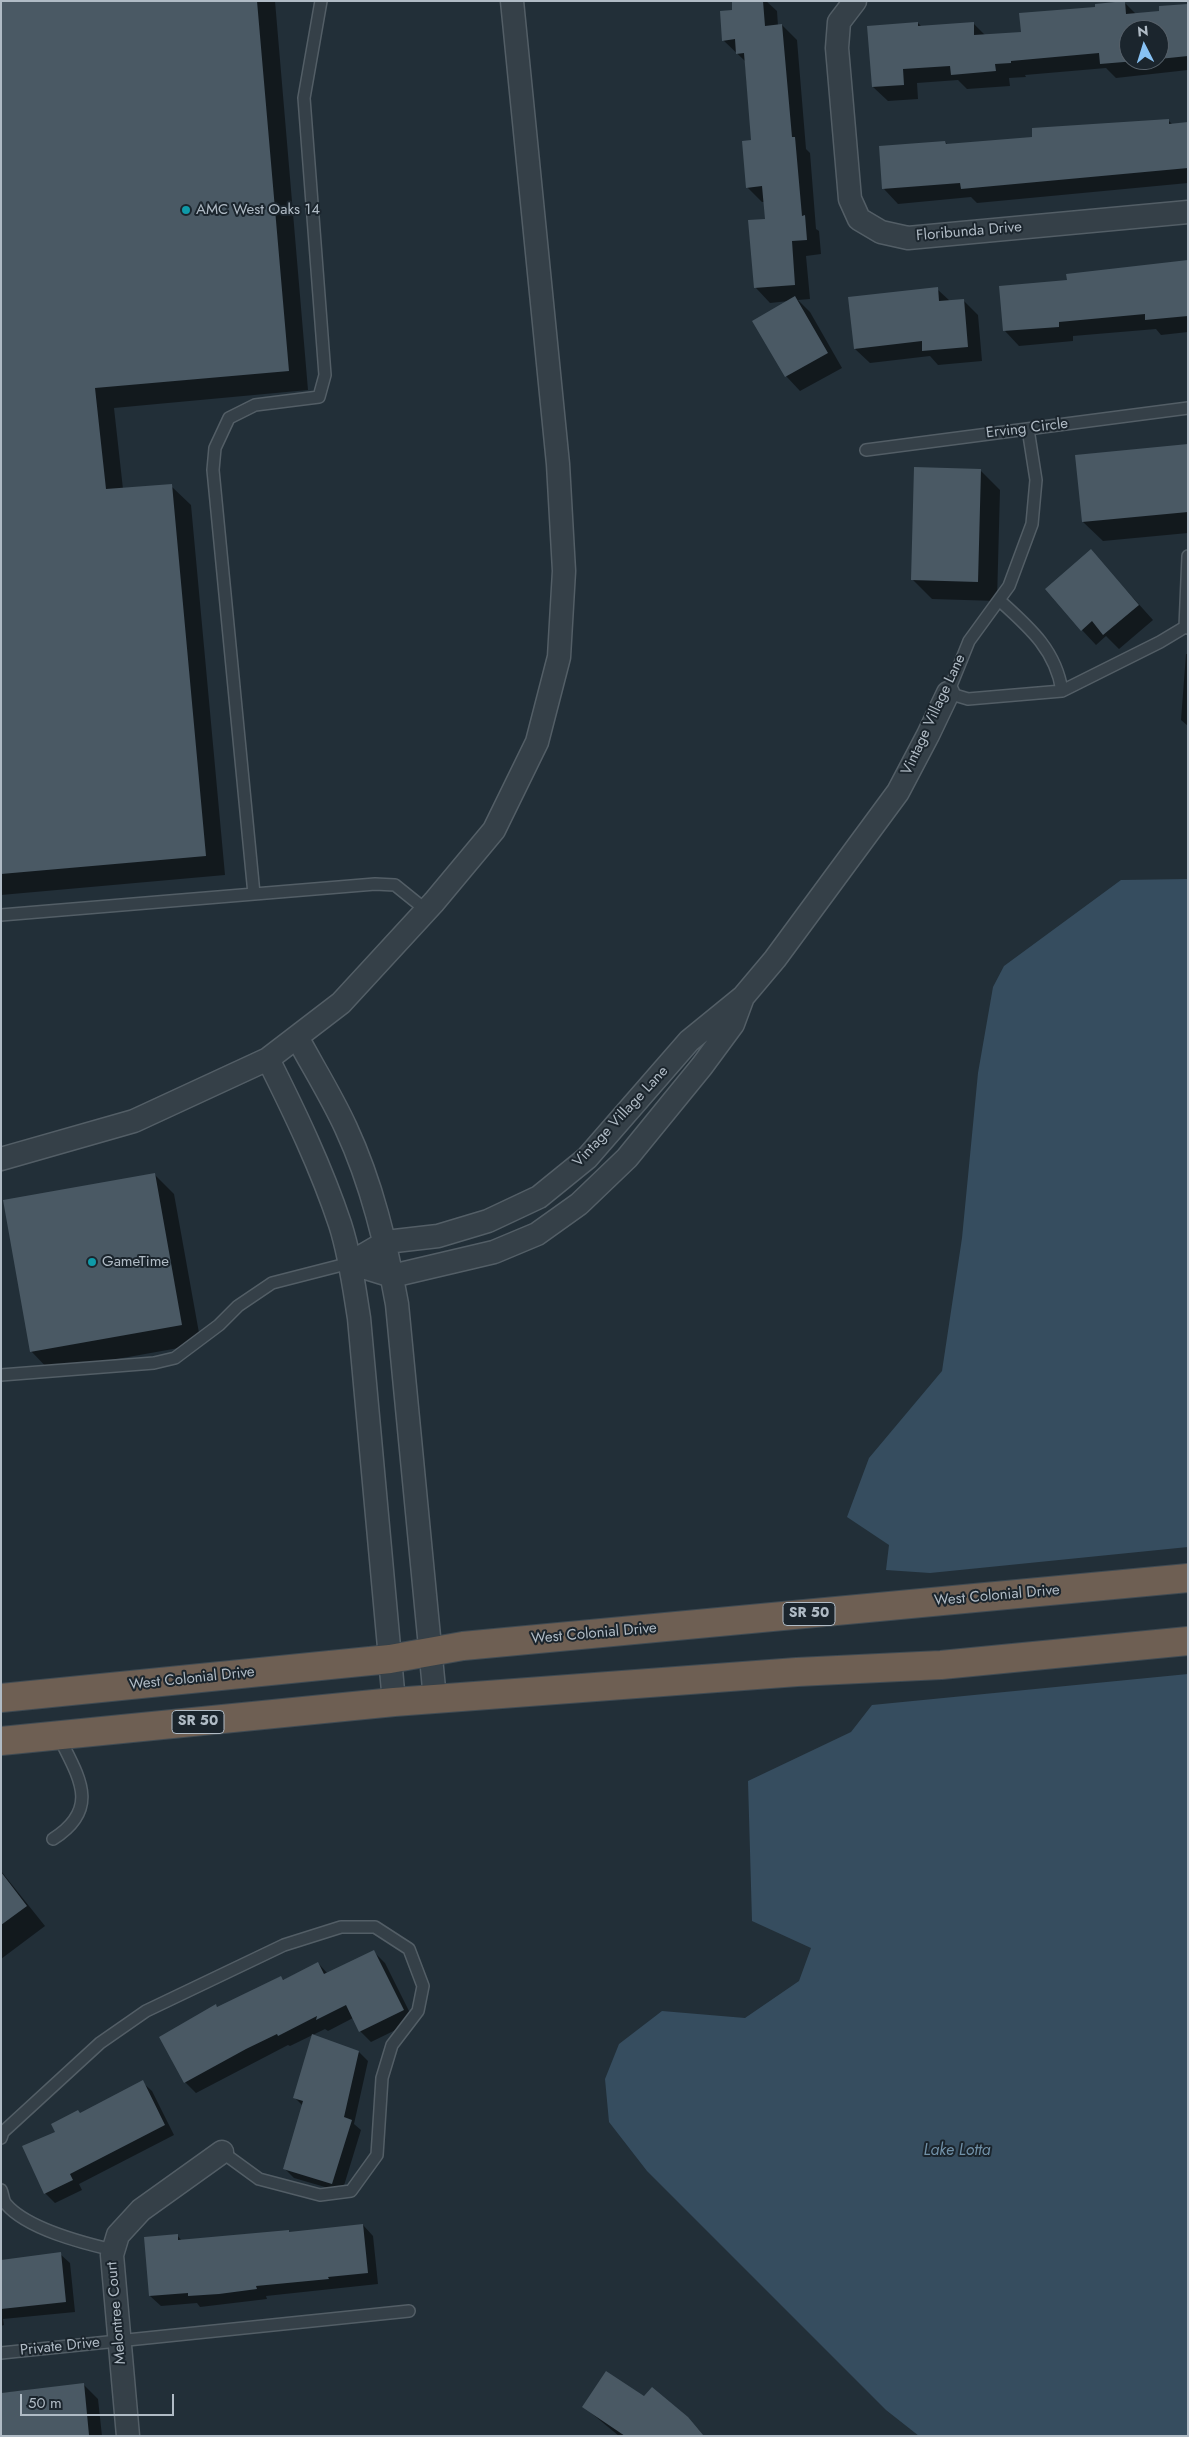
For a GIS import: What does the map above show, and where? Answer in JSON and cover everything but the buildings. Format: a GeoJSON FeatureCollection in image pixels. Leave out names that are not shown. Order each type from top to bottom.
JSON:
{"type":"FeatureCollection","features":[{"type":"Feature","properties":{"kind":"highway","name":"West Colonial Drive"},"geometry":{"type":"LineString","coordinates":[[1,1698],[390,1659],[463,1646],[1188,1578]]}},
{"type":"Feature","properties":{"kind":"highway","name":"SR 50"},"geometry":{"type":"LineString","coordinates":[[1,1741],[394,1702],[797,1672],[941,1666],[1188,1642]]}},
{"type":"Feature","properties":{"kind":"street"},"geometry":{"type":"LineString","coordinates":[[1,1159],[134,1121],[268,1059],[341,1003],[426,910],[494,830],[537,742],[559,657],[564,571],[558,464],[512,1]]}},
{"type":"Feature","properties":{"kind":"street","name":"Floribunda Drive"},"geometry":{"type":"LineString","coordinates":[[855,1],[839,22],[836,48],[850,199],[859,219],[881,232],[908,238],[1188,212]]}},
{"type":"Feature","properties":{"kind":"street","name":"Vintage Village Lane"},"geometry":{"type":"LineString","coordinates":[[350,1263],[386,1242],[446,1234],[488,1221],[539,1197],[587,1158],[689,1041],[743,996],[775,959],[898,792],[948,694]]}},
{"type":"Feature","properties":{"kind":"street","name":"Vintage Village Lane"},"geometry":{"type":"LineString","coordinates":[[392,1276],[494,1252],[537,1234],[579,1204],[627,1158],[702,1066],[734,1024],[743,996]]}},
{"type":"Feature","properties":{"kind":"street"},"geometry":{"type":"LineString","coordinates":[[297,1037],[346,1127],[369,1187],[386,1242],[397,1304],[435,1699]]}},
{"type":"Feature","properties":{"kind":"street"},"geometry":{"type":"LineString","coordinates":[[268,1059],[306,1136],[340,1225],[350,1263],[358,1318],[394,1702]]}},
{"type":"Feature","properties":{"kind":"street"},"geometry":{"type":"LineString","coordinates":[[350,1263],[392,1276]]}},
{"type":"Feature","properties":{"kind":"street","name":"Melontree Court"},"geometry":{"type":"LineString","coordinates":[[128,2436],[118,2341],[113,2250],[118,2235],[141,2210],[222,2152]]}},
{"type":"Feature","properties":{"kind":"lane"},"geometry":{"type":"LineString","coordinates":[[254,894],[213,470],[215,448],[229,418],[256,405],[319,397],[324,375],[304,98],[321,1]]}},
{"type":"Feature","properties":{"kind":"lane","name":"Erving Circle"},"geometry":{"type":"LineString","coordinates":[[866,450],[1188,408]]}},
{"type":"Feature","properties":{"kind":"lane","name":"Vintage Village Lane"},"geometry":{"type":"LineString","coordinates":[[948,694],[969,641],[1009,586],[1032,524],[1036,480],[1028,429]]}},
{"type":"Feature","properties":{"kind":"lane"},"geometry":{"type":"LineString","coordinates":[[948,694],[968,699],[1062,691],[1186,628],[1188,556]]}},
{"type":"Feature","properties":{"kind":"lane"},"geometry":{"type":"LineString","coordinates":[[999,600],[1041,639],[1059,676],[1062,691]]}},
{"type":"Feature","properties":{"kind":"lane"},"geometry":{"type":"LineString","coordinates":[[1,915],[370,884],[395,885],[426,910]]}},
{"type":"Feature","properties":{"kind":"lane"},"geometry":{"type":"LineString","coordinates":[[1,1375],[154,1363],[175,1358],[219,1326],[238,1306],[272,1283],[350,1263]]}},
{"type":"Feature","properties":{"kind":"lane"},"geometry":{"type":"LineString","coordinates":[[53,1839],[68,1829],[79,1816],[82,1801],[78,1777],[58,1735]]}},
{"type":"Feature","properties":{"kind":"lane"},"geometry":{"type":"LineString","coordinates":[[1,2138],[3,2132],[100,2043],[146,2011],[284,1945],[341,1927],[375,1927],[409,1949],[423,1986],[418,2011],[392,2045],[382,2078],[377,2155],[351,2191],[320,2195],[259,2179],[222,2152]]}},
{"type":"Feature","properties":{"kind":"lane"},"geometry":{"type":"LineString","coordinates":[[1,2190],[6,2204],[35,2224],[74,2241],[113,2250]]}},
{"type":"Feature","properties":{"kind":"lane","name":"Private Drive"},"geometry":{"type":"LineString","coordinates":[[1,2353],[409,2311]]}},
{"type":"Feature","properties":{"kind":"water"},"geometry":{"type":"Polygon","coordinates":[[[1188,879],[1188,1547],[930,1573],[886,1570],[889,1545],[847,1517],[869,1458],[942,1371],[962,1238],[978,1073],[993,987],[1004,966],[1121,880],[1188,879]]]}},
{"type":"Feature","properties":{"kind":"water","name":"Lake Lotta"},"geometry":{"type":"Polygon","coordinates":[[[1188,1674],[1188,2436],[919,2436],[886,2410],[647,2171],[609,2122],[605,2079],[619,2044],[662,2011],[745,2018],[799,1981],[811,1948],[752,1921],[748,1781],[851,1732],[872,1705],[1188,1674]]]}},
{"type":"Feature","properties":{"kind":"place","name":"AMC West Oaks 14"},"geometry":{"type":"Point","coordinates":[186,210]}},
{"type":"Feature","properties":{"kind":"place","name":"GameTime"},"geometry":{"type":"Point","coordinates":[92,1262]}}]}
